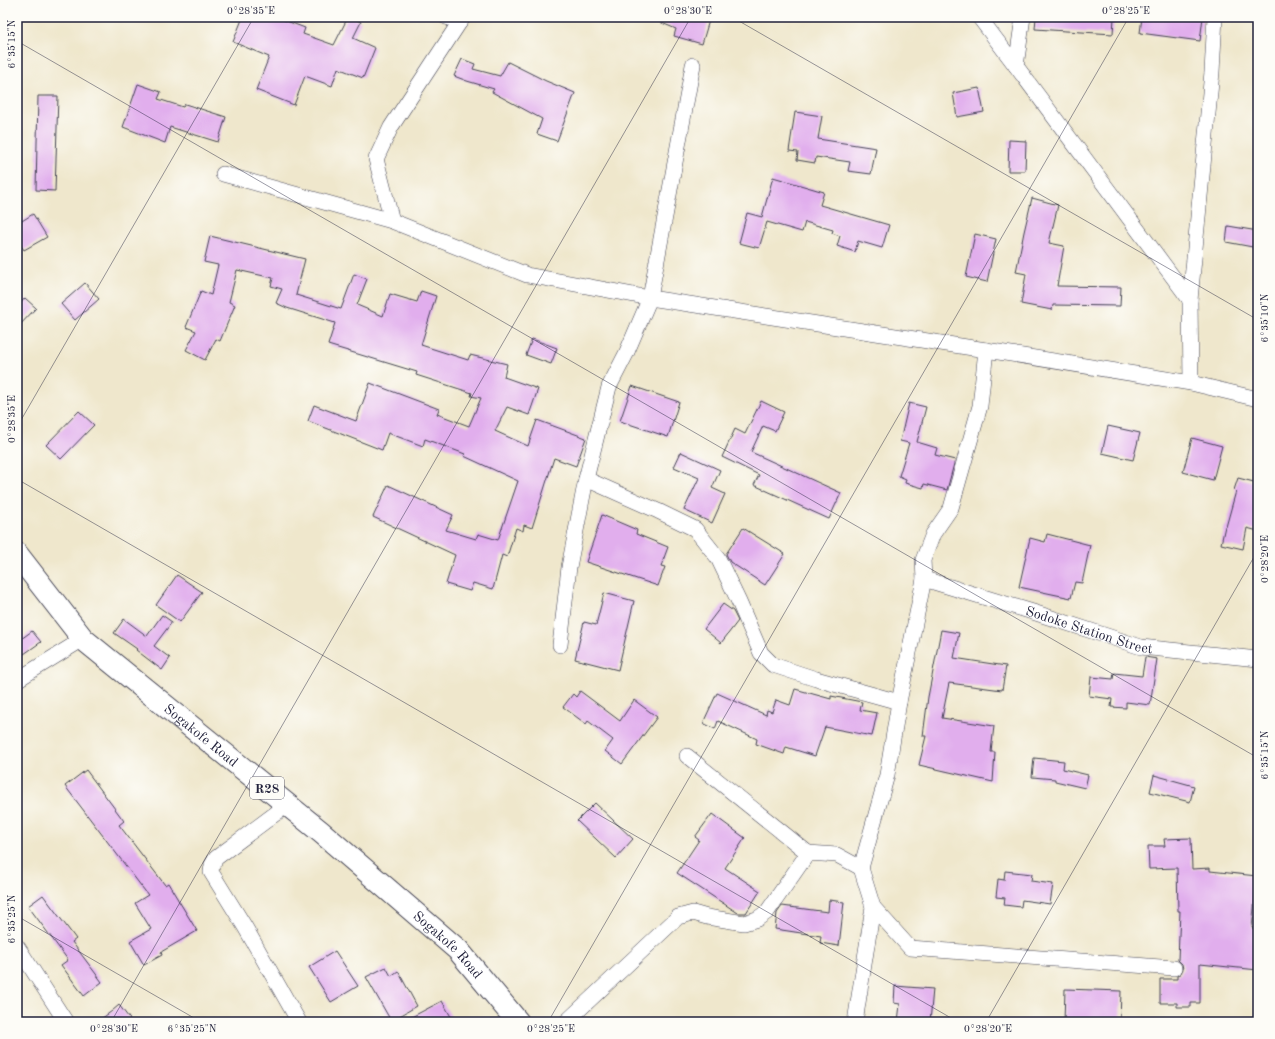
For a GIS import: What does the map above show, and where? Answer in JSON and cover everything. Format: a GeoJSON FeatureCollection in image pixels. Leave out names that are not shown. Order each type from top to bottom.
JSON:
{"type":"FeatureCollection","features":[{"type":"Feature","properties":{"kind":"main road","name":"Sogakofe Road"},"geometry":{"type":"LineString","coordinates":[[17,554],[83,639],[321,832],[458,950],[518,1022]]}},
{"type":"Feature","properties":{"kind":"street"},"geometry":{"type":"LineString","coordinates":[[392,221],[376,159],[391,127],[462,19],[446,17]]}},
{"type":"Feature","properties":{"kind":"street"},"geometry":{"type":"LineString","coordinates":[[979,17],[1190,300]]}},
{"type":"Feature","properties":{"kind":"street"},"geometry":{"type":"LineString","coordinates":[[1016,66],[1023,17]]}},
{"type":"Feature","properties":{"kind":"street"},"geometry":{"type":"LineString","coordinates":[[1191,383],[1190,300],[1211,80],[1215,17]]}},
{"type":"Feature","properties":{"kind":"street"},"geometry":{"type":"LineString","coordinates":[[560,645],[569,567],[586,479],[609,388],[626,354],[650,298],[693,65]]}},
{"type":"Feature","properties":{"kind":"street"},"geometry":{"type":"LineString","coordinates":[[223,174],[392,221],[527,275],[650,298],[1191,383],[1251,398],[1258,409]]}},
{"type":"Feature","properties":{"kind":"street"},"geometry":{"type":"LineString","coordinates":[[986,350],[980,406],[951,508],[933,534],[923,560],[924,579],[899,702],[887,775],[861,868],[873,907],[910,948],[1174,968]]}},
{"type":"Feature","properties":{"kind":"street"},"geometry":{"type":"LineString","coordinates":[[586,479],[658,511],[695,530],[718,558],[761,653],[773,665],[816,679],[899,702]]}},
{"type":"Feature","properties":{"kind":"street","name":"Sodoke Station Street"},"geometry":{"type":"LineString","coordinates":[[924,579],[1141,647],[1258,659]]}},
{"type":"Feature","properties":{"kind":"street"},"geometry":{"type":"LineString","coordinates":[[17,680],[83,639]]}},
{"type":"Feature","properties":{"kind":"street"},"geometry":{"type":"LineString","coordinates":[[687,756],[808,853],[837,855],[861,868]]}},
{"type":"Feature","properties":{"kind":"street"},"geometry":{"type":"LineString","coordinates":[[287,805],[216,858],[212,865],[211,872],[245,927],[299,1022]]}},
{"type":"Feature","properties":{"kind":"street"},"geometry":{"type":"LineString","coordinates":[[566,1022],[678,917],[693,913],[707,917],[744,923],[757,919],[767,912],[808,853]]}},
{"type":"Feature","properties":{"kind":"street"},"geometry":{"type":"LineString","coordinates":[[855,1022],[873,907]]}},
{"type":"Feature","properties":{"kind":"street"},"geometry":{"type":"LineString","coordinates":[[17,946],[66,1022]]}},
{"type":"Feature","properties":{"kind":"building"},"geometry":{"type":"Polygon","coordinates":[[[243,17],[276,17],[305,28],[303,34],[334,45],[348,17],[351,17],[361,22],[353,38],[375,48],[363,78],[338,68],[332,86],[305,76],[294,105],[256,90],[269,57],[233,42],[243,17]]]}},
{"type":"Feature","properties":{"kind":"building"},"geometry":{"type":"Polygon","coordinates":[[[648,17],[710,17],[702,44],[674,36],[676,29],[648,17]]]}},
{"type":"Feature","properties":{"kind":"building"},"geometry":{"type":"Polygon","coordinates":[[[1036,17],[1114,17],[1113,34],[1035,29],[1036,17]]]}},
{"type":"Feature","properties":{"kind":"building"},"geometry":{"type":"Polygon","coordinates":[[[1142,17],[1203,17],[1200,41],[1140,33],[1142,17]]]}},
{"type":"Feature","properties":{"kind":"building"},"geometry":{"type":"Polygon","coordinates":[[[462,59],[475,64],[473,69],[500,76],[508,62],[546,81],[575,93],[557,141],[537,134],[542,119],[492,92],[494,89],[454,76],[462,59]]]}},
{"type":"Feature","properties":{"kind":"building"},"geometry":{"type":"Polygon","coordinates":[[[138,84],[161,92],[158,99],[183,107],[185,104],[226,117],[218,142],[170,127],[165,143],[123,127],[138,84]]]}},
{"type":"Feature","properties":{"kind":"building"},"geometry":{"type":"Polygon","coordinates":[[[979,88],[984,112],[957,117],[953,93],[979,88]]]}},
{"type":"Feature","properties":{"kind":"building"},"geometry":{"type":"Polygon","coordinates":[[[38,96],[58,96],[55,191],[36,190],[38,96]]]}},
{"type":"Feature","properties":{"kind":"building"},"geometry":{"type":"Polygon","coordinates":[[[795,112],[822,116],[818,139],[876,148],[871,174],[848,171],[850,162],[816,157],[815,163],[797,160],[798,152],[789,151],[795,112]]]}},
{"type":"Feature","properties":{"kind":"building"},"geometry":{"type":"Polygon","coordinates":[[[1009,140],[1026,141],[1025,171],[1008,171],[1009,140]]]}},
{"type":"Feature","properties":{"kind":"building"},"geometry":{"type":"Polygon","coordinates":[[[773,177],[824,192],[820,205],[889,225],[882,248],[858,241],[855,252],[837,246],[840,236],[832,233],[833,230],[805,222],[802,232],[767,222],[759,248],[739,243],[747,213],[762,217],[773,177]]]}},
{"type":"Feature","properties":{"kind":"building"},"geometry":{"type":"Polygon","coordinates":[[[1032,198],[1058,205],[1049,243],[1064,246],[1057,286],[1121,287],[1120,306],[1053,305],[1052,310],[1021,304],[1026,274],[1016,272],[1032,198]]]}},
{"type":"Feature","properties":{"kind":"building"},"geometry":{"type":"Polygon","coordinates":[[[33,214],[47,237],[24,250],[17,240],[17,224],[33,214]]]}},
{"type":"Feature","properties":{"kind":"building"},"geometry":{"type":"Polygon","coordinates":[[[1228,226],[1258,231],[1258,248],[1226,242],[1228,226]]]}},
{"type":"Feature","properties":{"kind":"building"},"geometry":{"type":"Polygon","coordinates":[[[975,234],[996,239],[987,282],[966,277],[975,234]]]}},
{"type":"Feature","properties":{"kind":"building"},"geometry":{"type":"Polygon","coordinates":[[[210,236],[305,259],[296,295],[341,309],[354,274],[367,279],[357,305],[383,316],[390,294],[417,302],[421,291],[436,296],[421,345],[468,360],[470,355],[507,364],[504,377],[538,389],[529,415],[507,407],[495,431],[528,446],[537,420],[586,438],[576,466],[554,458],[532,528],[524,525],[523,531],[516,528],[507,557],[502,555],[493,589],[473,583],[470,591],[446,584],[455,555],[373,517],[388,485],[453,515],[446,530],[476,539],[478,534],[498,540],[518,481],[464,456],[465,454],[425,439],[423,446],[388,433],[382,450],[308,421],[314,405],[356,421],[370,383],[439,409],[437,414],[469,426],[481,398],[471,396],[472,393],[416,375],[417,372],[328,345],[335,323],[287,308],[276,303],[282,289],[271,286],[273,278],[237,270],[229,302],[235,305],[220,341],[216,339],[205,360],[186,350],[196,331],[186,327],[201,291],[211,295],[218,265],[204,262],[210,236]]]}},
{"type":"Feature","properties":{"kind":"building"},"geometry":{"type":"Polygon","coordinates":[[[85,283],[99,299],[75,320],[61,304],[85,283]]]}},
{"type":"Feature","properties":{"kind":"building"},"geometry":{"type":"Polygon","coordinates":[[[25,298],[36,308],[17,328],[17,307],[25,298]]]}},
{"type":"Feature","properties":{"kind":"building"},"geometry":{"type":"Polygon","coordinates":[[[532,339],[557,348],[551,364],[526,355],[532,339]]]}},
{"type":"Feature","properties":{"kind":"building"},"geometry":{"type":"Polygon","coordinates":[[[632,386],[679,402],[668,437],[620,421],[632,386]]]}},
{"type":"Feature","properties":{"kind":"building"},"geometry":{"type":"Polygon","coordinates":[[[761,401],[784,412],[775,431],[763,426],[751,452],[841,493],[829,519],[754,485],[759,475],[722,457],[735,429],[745,434],[761,401]]]}},
{"type":"Feature","properties":{"kind":"building"},"geometry":{"type":"Polygon","coordinates":[[[909,403],[926,407],[917,442],[937,448],[935,455],[955,460],[947,490],[924,484],[923,488],[905,483],[906,479],[899,476],[909,443],[900,441],[909,403]]]}},
{"type":"Feature","properties":{"kind":"building"},"geometry":{"type":"Polygon","coordinates":[[[79,411],[94,425],[61,459],[46,445],[79,411]]]}},
{"type":"Feature","properties":{"kind":"building"},"geometry":{"type":"Polygon","coordinates":[[[1108,426],[1140,433],[1133,460],[1102,453],[1108,426]]]}},
{"type":"Feature","properties":{"kind":"building"},"geometry":{"type":"Polygon","coordinates":[[[1192,438],[1222,446],[1213,480],[1183,472],[1192,438]]]}},
{"type":"Feature","properties":{"kind":"building"},"geometry":{"type":"Polygon","coordinates":[[[681,452],[720,470],[712,488],[725,494],[712,523],[684,510],[699,478],[674,467],[681,452]]]}},
{"type":"Feature","properties":{"kind":"building"},"geometry":{"type":"Polygon","coordinates":[[[1238,478],[1258,483],[1258,531],[1247,528],[1243,549],[1221,544],[1236,491],[1234,490],[1238,478]]]}},
{"type":"Feature","properties":{"kind":"building"},"geometry":{"type":"Polygon","coordinates":[[[602,515],[637,530],[636,534],[668,547],[661,566],[665,567],[658,586],[586,562],[602,515]]]}},
{"type":"Feature","properties":{"kind":"building"},"geometry":{"type":"Polygon","coordinates":[[[743,528],[785,554],[765,585],[730,562],[726,554],[743,528]]]}},
{"type":"Feature","properties":{"kind":"building"},"geometry":{"type":"Polygon","coordinates":[[[1047,534],[1090,545],[1082,583],[1075,582],[1071,598],[1019,587],[1030,538],[1045,542],[1047,534]]]}},
{"type":"Feature","properties":{"kind":"building"},"geometry":{"type":"Polygon","coordinates":[[[177,575],[202,592],[180,622],[156,605],[177,575]]]}},
{"type":"Feature","properties":{"kind":"building"},"geometry":{"type":"Polygon","coordinates":[[[604,593],[634,601],[618,670],[575,659],[584,622],[596,625],[604,593]]]}},
{"type":"Feature","properties":{"kind":"building"},"geometry":{"type":"Polygon","coordinates":[[[723,604],[733,611],[738,621],[721,643],[704,629],[723,604]]]}},
{"type":"Feature","properties":{"kind":"building"},"geometry":{"type":"Polygon","coordinates":[[[162,615],[172,622],[154,646],[170,658],[162,670],[136,650],[137,649],[114,633],[124,619],[147,636],[162,615]]]}},
{"type":"Feature","properties":{"kind":"building"},"geometry":{"type":"Polygon","coordinates":[[[941,630],[959,633],[954,658],[1006,666],[1002,690],[949,683],[942,718],[994,726],[991,752],[995,752],[993,782],[919,765],[926,736],[923,736],[928,697],[941,630]]]}},
{"type":"Feature","properties":{"kind":"building"},"geometry":{"type":"Polygon","coordinates":[[[32,631],[41,642],[24,654],[17,645],[17,642],[32,631]]]}},
{"type":"Feature","properties":{"kind":"building"},"geometry":{"type":"Polygon","coordinates":[[[1145,657],[1157,659],[1150,705],[1126,702],[1126,708],[1111,707],[1112,699],[1089,696],[1091,677],[1113,679],[1114,673],[1142,676],[1145,657]]]}},
{"type":"Feature","properties":{"kind":"building"},"geometry":{"type":"Polygon","coordinates":[[[795,689],[831,699],[831,696],[862,702],[860,710],[877,713],[872,736],[825,727],[815,756],[786,747],[784,754],[756,744],[757,739],[718,721],[715,729],[703,723],[717,693],[766,715],[767,710],[772,712],[776,700],[790,705],[795,689]]]}},
{"type":"Feature","properties":{"kind":"building"},"geometry":{"type":"Polygon","coordinates":[[[580,691],[620,721],[634,700],[657,717],[622,764],[605,751],[613,740],[588,721],[586,724],[563,707],[573,694],[576,697],[580,691]]]}},
{"type":"Feature","properties":{"kind":"building"},"geometry":{"type":"Polygon","coordinates":[[[1034,758],[1064,761],[1063,769],[1088,775],[1085,788],[1055,781],[1055,779],[1032,777],[1034,758]]]}},
{"type":"Feature","properties":{"kind":"building"},"geometry":{"type":"Polygon","coordinates":[[[86,770],[124,821],[119,825],[165,885],[168,883],[197,931],[161,952],[162,955],[144,965],[130,941],[151,929],[135,903],[148,895],[65,786],[86,770]]]}},
{"type":"Feature","properties":{"kind":"building"},"geometry":{"type":"Polygon","coordinates":[[[1154,775],[1194,786],[1190,802],[1150,792],[1154,775]]]}},
{"type":"Feature","properties":{"kind":"building"},"geometry":{"type":"Polygon","coordinates":[[[595,803],[633,839],[616,858],[577,821],[595,803]]]}},
{"type":"Feature","properties":{"kind":"building"},"geometry":{"type":"Polygon","coordinates":[[[712,814],[745,838],[725,868],[760,891],[746,913],[738,913],[677,873],[699,840],[695,837],[712,814]]]}},
{"type":"Feature","properties":{"kind":"building"},"geometry":{"type":"Polygon","coordinates":[[[1191,838],[1192,869],[1210,868],[1210,871],[1257,876],[1252,928],[1258,929],[1258,970],[1200,964],[1200,1003],[1191,1003],[1191,1007],[1177,1007],[1177,1003],[1160,1003],[1160,979],[1177,979],[1177,976],[1183,969],[1182,964],[1178,960],[1180,911],[1178,911],[1177,868],[1149,869],[1148,846],[1165,846],[1164,839],[1191,838]]]}},
{"type":"Feature","properties":{"kind":"building"},"geometry":{"type":"Polygon","coordinates":[[[1005,871],[1032,874],[1031,881],[1053,884],[1050,904],[1022,900],[1021,907],[1004,905],[1005,898],[996,897],[998,879],[1004,880],[1005,871]]]}},
{"type":"Feature","properties":{"kind":"building"},"geometry":{"type":"Polygon","coordinates":[[[43,895],[76,939],[72,942],[102,982],[84,996],[61,965],[68,960],[28,906],[43,895]]]}},
{"type":"Feature","properties":{"kind":"building"},"geometry":{"type":"Polygon","coordinates":[[[829,900],[844,902],[839,946],[820,943],[821,936],[775,929],[777,913],[782,906],[828,912],[829,900]]]}},
{"type":"Feature","properties":{"kind":"building"},"geometry":{"type":"Polygon","coordinates":[[[335,951],[358,986],[331,1002],[309,967],[335,951]]]}},
{"type":"Feature","properties":{"kind":"building"},"geometry":{"type":"Polygon","coordinates":[[[386,967],[391,976],[398,971],[417,1006],[391,1021],[366,977],[386,967]]]}},
{"type":"Feature","properties":{"kind":"building"},"geometry":{"type":"Polygon","coordinates":[[[895,986],[933,989],[930,1022],[898,1022],[900,1004],[894,1003],[895,986]]]}},
{"type":"Feature","properties":{"kind":"building"},"geometry":{"type":"Polygon","coordinates":[[[1065,989],[1121,991],[1120,1022],[1064,1022],[1065,989]]]}},
{"type":"Feature","properties":{"kind":"building"},"geometry":{"type":"Polygon","coordinates":[[[442,1001],[454,1022],[402,1022],[442,1001]]]}},
{"type":"Feature","properties":{"kind":"building"},"geometry":{"type":"Polygon","coordinates":[[[119,1005],[132,1022],[97,1022],[112,1011],[119,1005]]]}}]}
